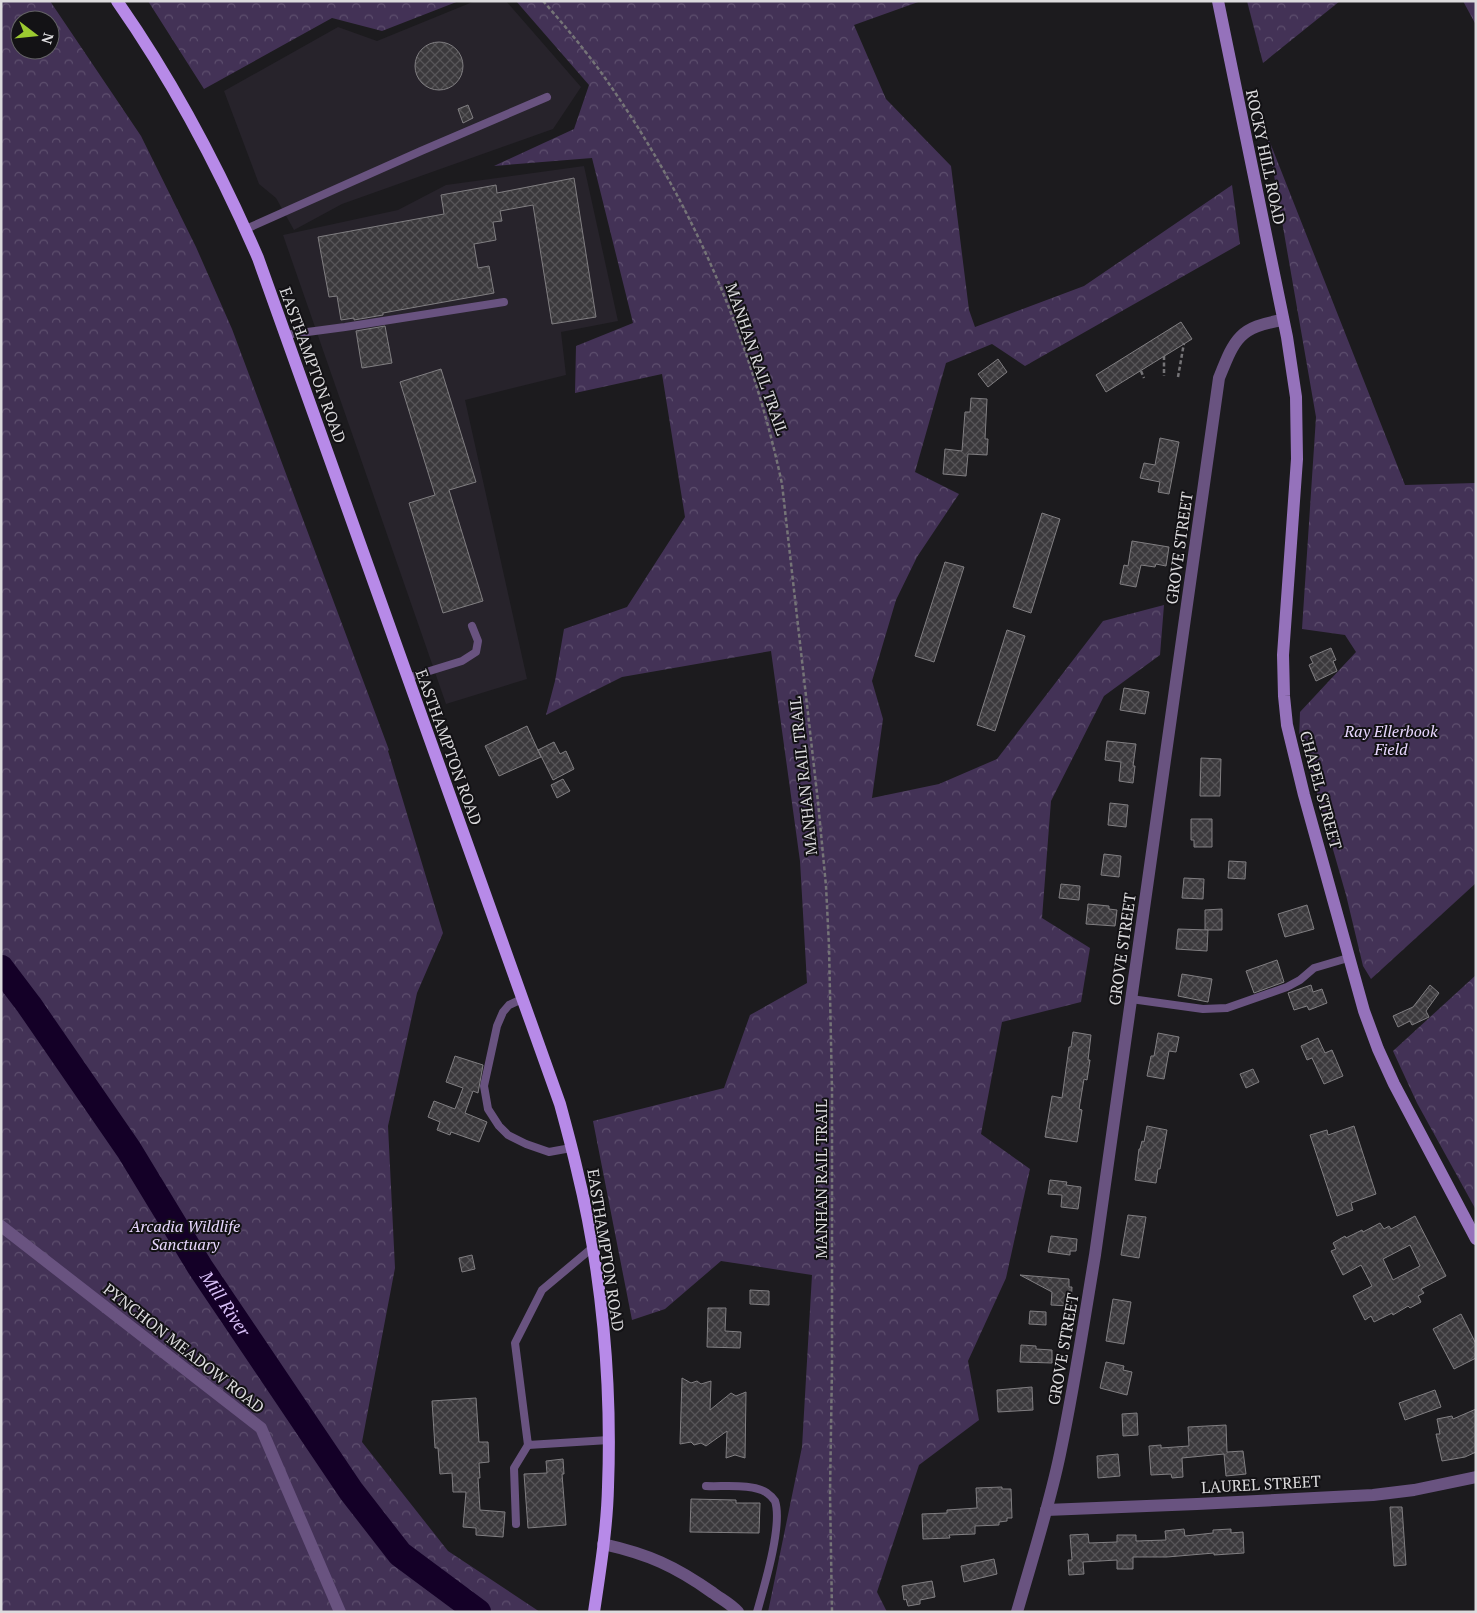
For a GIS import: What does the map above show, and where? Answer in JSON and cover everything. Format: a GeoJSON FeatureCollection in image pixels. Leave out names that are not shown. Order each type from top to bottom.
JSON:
{"type":"FeatureCollection","features":[{"type":"Feature","properties":{"kind":"main road","name":"EASTHAMPTON ROAD"},"geometry":{"type":"LineString","coordinates":[[117,1],[155,58],[192,122],[220,175],[258,258],[560,1104],[578,1171],[592,1248],[605,1348],[609,1440],[608,1489],[604,1544],[594,1612]]}},
{"type":"Feature","properties":{"kind":"main road","name":"ROCKY HILL ROAD"},"geometry":{"type":"LineString","coordinates":[[1218,1],[1283,320]]}},
{"type":"Feature","properties":{"kind":"main road","name":"CHAPEL STREET"},"geometry":{"type":"LineString","coordinates":[[1283,320],[1296,396],[1297,434],[1297,469],[1283,655],[1284,696],[1292,750],[1348,958],[1378,1049],[1414,1125],[1476,1239]]}},
{"type":"Feature","properties":{"kind":"street","name":"GROVE STREET"},"geometry":{"type":"LineString","coordinates":[[1017,1612],[1060,1455],[1076,1374],[1095,1255],[1219,378],[1230,351],[1241,336],[1250,328],[1263,323],[1283,320]]}},
{"type":"Feature","properties":{"kind":"street","name":"PYNCHON MEADOW ROAD"},"geometry":{"type":"LineString","coordinates":[[1,1226],[261,1428],[340,1612]]}},
{"type":"Feature","properties":{"kind":"street","name":"LAUREL STREET"},"geometry":{"type":"LineString","coordinates":[[1046,1510],[1373,1495],[1414,1490],[1476,1477]]}},
{"type":"Feature","properties":{"kind":"street"},"geometry":{"type":"LineString","coordinates":[[604,1544],[645,1554],[663,1562],[698,1582],[738,1612]]}},
{"type":"Feature","properties":{"kind":"lane"},"geometry":{"type":"LineString","coordinates":[[246,230],[421,151],[547,97]]}},
{"type":"Feature","properties":{"kind":"lane"},"geometry":{"type":"LineString","coordinates":[[285,335],[504,302]]}},
{"type":"Feature","properties":{"kind":"lane"},"geometry":{"type":"LineString","coordinates":[[408,678],[462,661],[476,652],[478,640],[472,626]]}},
{"type":"Feature","properties":{"kind":"lane"},"geometry":{"type":"LineString","coordinates":[[1131,998],[1203,1009],[1226,1008],[1287,987],[1300,980],[1314,968],[1348,958]]}},
{"type":"Feature","properties":{"kind":"lane"},"geometry":{"type":"LineString","coordinates":[[522,999],[509,1005],[503,1012],[497,1026],[484,1086],[488,1109],[498,1126],[508,1135],[526,1144],[549,1152],[571,1148]]}},
{"type":"Feature","properties":{"kind":"lane"},"geometry":{"type":"LineString","coordinates":[[516,1524],[514,1468],[528,1445],[515,1343],[542,1290],[592,1248]]}},
{"type":"Feature","properties":{"kind":"lane"},"geometry":{"type":"LineString","coordinates":[[528,1445],[609,1440]]}},
{"type":"Feature","properties":{"kind":"lane"},"geometry":{"type":"LineString","coordinates":[[706,1486],[752,1487],[766,1492],[774,1499],[777,1512],[772,1554],[757,1612]]}},
{"type":"Feature","properties":{"kind":"path","name":"MANHAN RAIL TRAIL"},"geometry":{"type":"LineString","coordinates":[[544,1],[589,56],[614,91],[663,169],[690,218],[714,269],[737,326],[759,390],[773,440],[782,484],[818,802],[826,886],[829,946],[832,1090],[830,1493],[832,1612]]}},
{"type":"Feature","properties":{"kind":"path"},"geometry":{"type":"LineString","coordinates":[[1178,376],[1184,343]]}},
{"type":"Feature","properties":{"kind":"path"},"geometry":{"type":"LineString","coordinates":[[1164,356],[1164,376]]}},
{"type":"Feature","properties":{"kind":"path"},"geometry":{"type":"LineString","coordinates":[[1141,371],[1144,378]]}},
{"type":"Feature","properties":{"kind":"shaded area"},"geometry":{"type":"Polygon","coordinates":[[[475,1],[506,1],[581,87],[553,129],[342,204],[294,230],[276,198],[259,184],[224,91],[338,27],[377,41],[475,1]]]}},
{"type":"Feature","properties":{"kind":"shaded area"},"geometry":{"type":"Polygon","coordinates":[[[584,166],[618,321],[561,332],[566,375],[465,400],[527,679],[446,704],[283,235],[398,210],[446,185],[584,166]]]}},
{"type":"Feature","properties":{"kind":"green space","name":"Arcadia Wildlife Sanctuary"},"geometry":{"type":"Polygon","coordinates":[[[1,1],[50,1],[56,10],[10,10],[10,60],[60,60],[60,16],[141,136],[196,247],[232,329],[389,750],[443,933],[417,993],[388,1126],[395,1268],[362,1442],[448,1551],[540,1612],[1,1612],[1,1]]]}},
{"type":"Feature","properties":{"kind":"green space"},"geometry":{"type":"Polygon","coordinates":[[[148,1],[459,1],[382,31],[332,18],[204,89],[148,1]]]}},
{"type":"Feature","properties":{"kind":"green space"},"geometry":{"type":"Polygon","coordinates":[[[516,1],[921,1],[854,25],[886,99],[951,166],[969,310],[975,327],[1084,286],[1232,185],[1240,244],[1025,366],[992,344],[946,363],[915,472],[959,494],[917,557],[896,600],[872,681],[883,719],[872,798],[939,784],[997,759],[1103,621],[1164,605],[1160,655],[1104,696],[1051,801],[1042,918],[1090,948],[1081,1002],[1002,1022],[981,1134],[1030,1169],[1006,1278],[968,1361],[979,1420],[919,1465],[877,1592],[887,1612],[768,1612],[802,1447],[812,1275],[721,1261],[665,1309],[632,1320],[593,1121],[724,1088],[750,1015],[807,983],[800,861],[771,651],[622,677],[546,715],[555,681],[564,629],[627,607],[685,517],[662,374],[575,393],[576,346],[633,323],[592,158],[494,166],[574,129],[589,85],[516,1]]]}},
{"type":"Feature","properties":{"kind":"green space"},"geometry":{"type":"Polygon","coordinates":[[[1247,1],[1340,1],[1263,63],[1247,1]]]}},
{"type":"Feature","properties":{"kind":"green space"},"geometry":{"type":"Polygon","coordinates":[[[1463,1],[1476,1],[1476,25],[1463,1]]]}},
{"type":"Feature","properties":{"kind":"green space","name":"Ray Ellerbook Field"},"geometry":{"type":"Polygon","coordinates":[[[1267,135],[1405,485],[1476,483],[1476,883],[1371,979],[1363,966],[1346,895],[1310,769],[1299,738],[1300,712],[1356,652],[1345,635],[1302,629],[1316,417],[1267,135]]]}},
{"type":"Feature","properties":{"kind":"green space"},"geometry":{"type":"Polygon","coordinates":[[[1476,975],[1476,1210],[1417,1103],[1393,1051],[1476,975]]]}},
{"type":"Feature","properties":{"kind":"building"},"geometry":{"type":"Polygon","coordinates":[[[439,42],[448,44],[456,49],[461,57],[463,66],[461,75],[456,83],[448,88],[439,90],[430,88],[422,83],[417,75],[415,66],[417,57],[422,49],[430,44],[439,42]]]}},
{"type":"Feature","properties":{"kind":"building"},"geometry":{"type":"Polygon","coordinates":[[[468,105],[473,118],[463,123],[458,109],[468,105]]]}},
{"type":"Feature","properties":{"kind":"building"},"geometry":{"type":"Polygon","coordinates":[[[574,178],[596,317],[552,324],[533,205],[500,211],[502,221],[493,222],[496,240],[474,244],[478,268],[489,266],[494,293],[383,313],[383,315],[354,320],[354,318],[341,320],[337,296],[329,297],[318,237],[444,214],[441,195],[496,185],[497,193],[574,178]]]}},
{"type":"Feature","properties":{"kind":"building"},"geometry":{"type":"Polygon","coordinates":[[[1181,322],[1192,339],[1106,392],[1096,375],[1181,322]]]}},
{"type":"Feature","properties":{"kind":"building"},"geometry":{"type":"Polygon","coordinates":[[[385,326],[392,363],[362,368],[356,331],[385,326]]]}},
{"type":"Feature","properties":{"kind":"building"},"geometry":{"type":"Polygon","coordinates":[[[998,359],[1007,372],[988,387],[978,374],[998,359]]]}},
{"type":"Feature","properties":{"kind":"building"},"geometry":{"type":"Polygon","coordinates":[[[441,369],[476,482],[449,490],[483,601],[443,613],[409,503],[435,495],[400,382],[441,369]]]}},
{"type":"Feature","properties":{"kind":"building"},"geometry":{"type":"Polygon","coordinates":[[[971,398],[987,399],[985,439],[988,439],[987,455],[968,454],[966,476],[943,474],[945,449],[962,451],[965,412],[970,412],[971,398]]]}},
{"type":"Feature","properties":{"kind":"building"},"geometry":{"type":"Polygon","coordinates":[[[1160,438],[1179,442],[1169,494],[1158,492],[1160,482],[1140,478],[1144,463],[1155,465],[1160,438]]]}},
{"type":"Feature","properties":{"kind":"building"},"geometry":{"type":"Polygon","coordinates":[[[1042,513],[1060,519],[1031,613],[1013,607],[1042,513]]]}},
{"type":"Feature","properties":{"kind":"building"},"geometry":{"type":"Polygon","coordinates":[[[1132,541],[1169,547],[1166,566],[1156,564],[1155,567],[1141,565],[1136,587],[1120,584],[1124,565],[1128,566],[1132,541]]]}},
{"type":"Feature","properties":{"kind":"building"},"geometry":{"type":"Polygon","coordinates":[[[945,562],[964,567],[934,662],[915,656],[945,562]]]}},
{"type":"Feature","properties":{"kind":"building"},"geometry":{"type":"Polygon","coordinates":[[[1007,630],[1025,636],[995,731],[977,725],[1007,630]]]}},
{"type":"Feature","properties":{"kind":"building"},"geometry":{"type":"Polygon","coordinates":[[[1331,648],[1336,660],[1333,661],[1337,671],[1316,681],[1309,665],[1313,663],[1310,657],[1331,648]]]}},
{"type":"Feature","properties":{"kind":"building"},"geometry":{"type":"Polygon","coordinates":[[[1124,688],[1149,692],[1145,714],[1120,710],[1124,688]]]}},
{"type":"Feature","properties":{"kind":"building"},"geometry":{"type":"Polygon","coordinates":[[[527,726],[541,757],[499,776],[485,746],[527,726]]]}},
{"type":"Feature","properties":{"kind":"building"},"geometry":{"type":"Polygon","coordinates":[[[1107,741],[1136,744],[1133,783],[1119,781],[1121,762],[1105,760],[1107,741]]]}},
{"type":"Feature","properties":{"kind":"building"},"geometry":{"type":"Polygon","coordinates":[[[554,742],[560,754],[566,751],[574,769],[553,780],[538,750],[554,742]]]}},
{"type":"Feature","properties":{"kind":"building"},"geometry":{"type":"Polygon","coordinates":[[[1201,758],[1221,759],[1220,796],[1200,796],[1201,758]]]}},
{"type":"Feature","properties":{"kind":"building"},"geometry":{"type":"Polygon","coordinates":[[[563,779],[570,791],[557,798],[551,785],[563,779]]]}},
{"type":"Feature","properties":{"kind":"building"},"geometry":{"type":"Polygon","coordinates":[[[1110,803],[1128,805],[1126,827],[1108,825],[1110,803]]]}},
{"type":"Feature","properties":{"kind":"building"},"geometry":{"type":"Polygon","coordinates":[[[1191,819],[1212,819],[1212,847],[1194,847],[1194,840],[1191,840],[1191,819]]]}},
{"type":"Feature","properties":{"kind":"building"},"geometry":{"type":"Polygon","coordinates":[[[1104,854],[1121,856],[1119,877],[1101,875],[1104,854]]]}},
{"type":"Feature","properties":{"kind":"building"},"geometry":{"type":"Polygon","coordinates":[[[1229,861],[1246,862],[1245,879],[1228,878],[1229,861]]]}},
{"type":"Feature","properties":{"kind":"building"},"geometry":{"type":"Polygon","coordinates":[[[1184,878],[1204,879],[1203,899],[1182,898],[1184,878]]]}},
{"type":"Feature","properties":{"kind":"building"},"geometry":{"type":"Polygon","coordinates":[[[1061,884],[1080,886],[1079,900],[1059,898],[1061,884]]]}},
{"type":"Feature","properties":{"kind":"building"},"geometry":{"type":"Polygon","coordinates":[[[1088,904],[1109,906],[1109,909],[1117,910],[1115,926],[1086,924],[1088,904]]]}},
{"type":"Feature","properties":{"kind":"building"},"geometry":{"type":"Polygon","coordinates":[[[1307,905],[1314,929],[1285,937],[1278,914],[1307,905]]]}},
{"type":"Feature","properties":{"kind":"building"},"geometry":{"type":"Polygon","coordinates":[[[1222,909],[1222,930],[1205,930],[1205,910],[1222,909]]]}},
{"type":"Feature","properties":{"kind":"building"},"geometry":{"type":"Polygon","coordinates":[[[1178,929],[1208,930],[1207,951],[1176,949],[1178,929]]]}},
{"type":"Feature","properties":{"kind":"building"},"geometry":{"type":"Polygon","coordinates":[[[1277,960],[1284,982],[1254,993],[1246,971],[1277,960]]]}},
{"type":"Feature","properties":{"kind":"building"},"geometry":{"type":"Polygon","coordinates":[[[1182,974],[1212,979],[1208,1002],[1178,996],[1182,974]]]}},
{"type":"Feature","properties":{"kind":"building"},"geometry":{"type":"Polygon","coordinates":[[[1311,985],[1313,992],[1322,989],[1327,1003],[1309,1010],[1307,1006],[1294,1010],[1288,993],[1311,985]]]}},
{"type":"Feature","properties":{"kind":"building"},"geometry":{"type":"Polygon","coordinates":[[[1430,985],[1439,993],[1426,1011],[1429,1017],[1412,1025],[1410,1021],[1398,1027],[1393,1016],[1413,1007],[1430,985]]]}},
{"type":"Feature","properties":{"kind":"building"},"geometry":{"type":"Polygon","coordinates":[[[1073,1032],[1091,1035],[1087,1080],[1084,1079],[1079,1109],[1082,1110],[1077,1142],[1045,1137],[1052,1096],[1062,1098],[1073,1032]]]}},
{"type":"Feature","properties":{"kind":"building"},"geometry":{"type":"Polygon","coordinates":[[[1158,1033],[1179,1037],[1176,1052],[1169,1051],[1164,1079],[1147,1076],[1151,1056],[1154,1056],[1158,1033]]]}},
{"type":"Feature","properties":{"kind":"building"},"geometry":{"type":"Polygon","coordinates":[[[1318,1038],[1325,1053],[1332,1050],[1343,1076],[1324,1084],[1312,1058],[1307,1060],[1301,1046],[1318,1038]]]}},
{"type":"Feature","properties":{"kind":"building"},"geometry":{"type":"Polygon","coordinates":[[[455,1056],[483,1065],[478,1093],[473,1091],[465,1113],[487,1122],[479,1142],[451,1132],[450,1135],[437,1130],[440,1122],[428,1117],[434,1101],[455,1109],[463,1088],[446,1082],[455,1056]]]}},
{"type":"Feature","properties":{"kind":"building"},"geometry":{"type":"Polygon","coordinates":[[[1253,1069],[1259,1082],[1246,1088],[1240,1074],[1253,1069]]]}},
{"type":"Feature","properties":{"kind":"building"},"geometry":{"type":"Polygon","coordinates":[[[1147,1126],[1167,1130],[1156,1183],[1135,1180],[1139,1149],[1142,1141],[1144,1142],[1147,1126]]]}},
{"type":"Feature","properties":{"kind":"building"},"geometry":{"type":"Polygon","coordinates":[[[1354,1126],[1376,1194],[1351,1203],[1353,1210],[1337,1216],[1310,1135],[1327,1130],[1328,1135],[1354,1126]]]}},
{"type":"Feature","properties":{"kind":"building"},"geometry":{"type":"Polygon","coordinates":[[[1050,1180],[1067,1182],[1066,1185],[1081,1187],[1078,1209],[1061,1207],[1062,1195],[1048,1194],[1050,1180]]]}},
{"type":"Feature","properties":{"kind":"building"},"geometry":{"type":"Polygon","coordinates":[[[1128,1215],[1146,1217],[1139,1258],[1121,1255],[1128,1215]]]}},
{"type":"Feature","properties":{"kind":"building"},"geometry":{"type":"Polygon","coordinates":[[[1415,1216],[1446,1276],[1421,1289],[1424,1293],[1418,1296],[1421,1302],[1410,1308],[1408,1306],[1393,1315],[1392,1313],[1374,1322],[1371,1316],[1365,1320],[1353,1296],[1372,1286],[1361,1265],[1343,1275],[1331,1251],[1336,1249],[1333,1243],[1345,1236],[1346,1238],[1362,1230],[1363,1232],[1380,1223],[1384,1229],[1389,1226],[1391,1229],[1415,1216]],[[1410,1245],[1383,1259],[1393,1280],[1420,1266],[1410,1245]]]}},
{"type":"Feature","properties":{"kind":"building"},"geometry":{"type":"Polygon","coordinates":[[[1051,1236],[1077,1239],[1076,1251],[1070,1251],[1070,1255],[1048,1252],[1051,1236]]]}},
{"type":"Feature","properties":{"kind":"building"},"geometry":{"type":"Polygon","coordinates":[[[472,1255],[475,1269],[462,1272],[459,1258],[472,1255]]]}},
{"type":"Feature","properties":{"kind":"building"},"geometry":{"type":"Polygon","coordinates":[[[1020,1275],[1069,1279],[1069,1287],[1072,1287],[1071,1306],[1051,1305],[1052,1292],[1020,1275]]]}},
{"type":"Feature","properties":{"kind":"building"},"geometry":{"type":"Polygon","coordinates":[[[750,1290],[769,1291],[769,1305],[750,1304],[750,1290]]]}},
{"type":"Feature","properties":{"kind":"building"},"geometry":{"type":"Polygon","coordinates":[[[1113,1299],[1131,1302],[1124,1344],[1106,1341],[1113,1299]]]}},
{"type":"Feature","properties":{"kind":"building"},"geometry":{"type":"Polygon","coordinates":[[[708,1308],[726,1308],[725,1331],[741,1332],[740,1348],[707,1347],[708,1308]]]}},
{"type":"Feature","properties":{"kind":"building"},"geometry":{"type":"Polygon","coordinates":[[[1030,1311],[1046,1312],[1046,1325],[1029,1324],[1030,1311]]]}},
{"type":"Feature","properties":{"kind":"building"},"geometry":{"type":"Polygon","coordinates":[[[1461,1314],[1476,1344],[1476,1358],[1454,1369],[1433,1329],[1461,1314]]]}},
{"type":"Feature","properties":{"kind":"building"},"geometry":{"type":"Polygon","coordinates":[[[1021,1345],[1036,1346],[1036,1349],[1052,1350],[1052,1363],[1020,1362],[1021,1345]]]}},
{"type":"Feature","properties":{"kind":"building"},"geometry":{"type":"Polygon","coordinates":[[[1106,1362],[1124,1366],[1123,1370],[1132,1372],[1127,1395],[1100,1388],[1106,1362]]]}},
{"type":"Feature","properties":{"kind":"building"},"geometry":{"type":"Polygon","coordinates":[[[682,1378],[691,1383],[697,1381],[701,1384],[711,1381],[710,1410],[731,1393],[736,1396],[746,1392],[745,1458],[735,1455],[726,1458],[727,1431],[706,1446],[701,1443],[694,1445],[691,1442],[680,1444],[682,1378]]]}},
{"type":"Feature","properties":{"kind":"building"},"geometry":{"type":"Polygon","coordinates":[[[1032,1387],[1033,1410],[998,1412],[997,1390],[1032,1387]]]}},
{"type":"Feature","properties":{"kind":"building"},"geometry":{"type":"Polygon","coordinates":[[[1435,1390],[1441,1407],[1405,1420],[1399,1403],[1435,1390]]]}},
{"type":"Feature","properties":{"kind":"building"},"geometry":{"type":"Polygon","coordinates":[[[476,1398],[479,1442],[488,1442],[489,1462],[479,1463],[480,1510],[505,1512],[503,1537],[476,1535],[476,1528],[463,1527],[466,1492],[453,1492],[452,1473],[440,1474],[438,1448],[435,1448],[432,1401],[476,1398]]]}},
{"type":"Feature","properties":{"kind":"building"},"geometry":{"type":"Polygon","coordinates":[[[1476,1409],[1476,1452],[1465,1457],[1442,1461],[1436,1434],[1440,1434],[1437,1419],[1452,1416],[1453,1419],[1476,1409]]]}},
{"type":"Feature","properties":{"kind":"building"},"geometry":{"type":"Polygon","coordinates":[[[1137,1413],[1138,1435],[1123,1436],[1122,1414],[1137,1413]]]}},
{"type":"Feature","properties":{"kind":"building"},"geometry":{"type":"Polygon","coordinates":[[[1226,1425],[1227,1452],[1243,1451],[1246,1474],[1226,1476],[1224,1454],[1182,1458],[1183,1477],[1172,1478],[1171,1474],[1151,1475],[1149,1446],[1161,1445],[1161,1448],[1189,1446],[1188,1427],[1226,1425]]]}},
{"type":"Feature","properties":{"kind":"building"},"geometry":{"type":"Polygon","coordinates":[[[1118,1454],[1120,1476],[1098,1478],[1097,1456],[1118,1454]]]}},
{"type":"Feature","properties":{"kind":"building"},"geometry":{"type":"Polygon","coordinates":[[[563,1459],[564,1474],[562,1474],[566,1525],[528,1528],[524,1474],[547,1473],[546,1461],[563,1459]]]}},
{"type":"Feature","properties":{"kind":"building"},"geometry":{"type":"Polygon","coordinates":[[[1002,1487],[1002,1489],[1011,1489],[1012,1518],[999,1522],[999,1525],[975,1526],[975,1534],[949,1535],[950,1538],[923,1539],[922,1514],[947,1513],[947,1510],[977,1508],[976,1488],[1002,1487]]]}},
{"type":"Feature","properties":{"kind":"building"},"geometry":{"type":"Polygon","coordinates":[[[691,1499],[736,1500],[736,1503],[760,1503],[759,1533],[690,1532],[691,1499]]]}},
{"type":"Feature","properties":{"kind":"building"},"geometry":{"type":"Polygon","coordinates":[[[1390,1507],[1402,1507],[1406,1565],[1394,1566],[1390,1507]]]}},
{"type":"Feature","properties":{"kind":"building"},"geometry":{"type":"Polygon","coordinates":[[[1184,1529],[1185,1536],[1213,1533],[1213,1530],[1231,1529],[1231,1533],[1243,1532],[1244,1553],[1133,1557],[1133,1569],[1117,1569],[1117,1560],[1083,1562],[1084,1574],[1069,1575],[1068,1560],[1072,1560],[1070,1535],[1088,1534],[1089,1543],[1117,1542],[1117,1535],[1136,1535],[1136,1541],[1166,1540],[1165,1531],[1184,1529]]]}},
{"type":"Feature","properties":{"kind":"building"},"geometry":{"type":"Polygon","coordinates":[[[994,1559],[997,1574],[964,1582],[961,1566],[994,1559]]]}},
{"type":"Feature","properties":{"kind":"building"},"geometry":{"type":"Polygon","coordinates":[[[932,1581],[935,1597],[920,1600],[920,1604],[908,1606],[906,1599],[904,1600],[902,1586],[932,1581]]]}},
{"type":"Feature","properties":{"kind":"waterway","name":"Mill River"},"geometry":{"type":"LineString","coordinates":[[1,968],[29,1005],[129,1150],[200,1267],[351,1491],[400,1554],[478,1612]]}}]}
